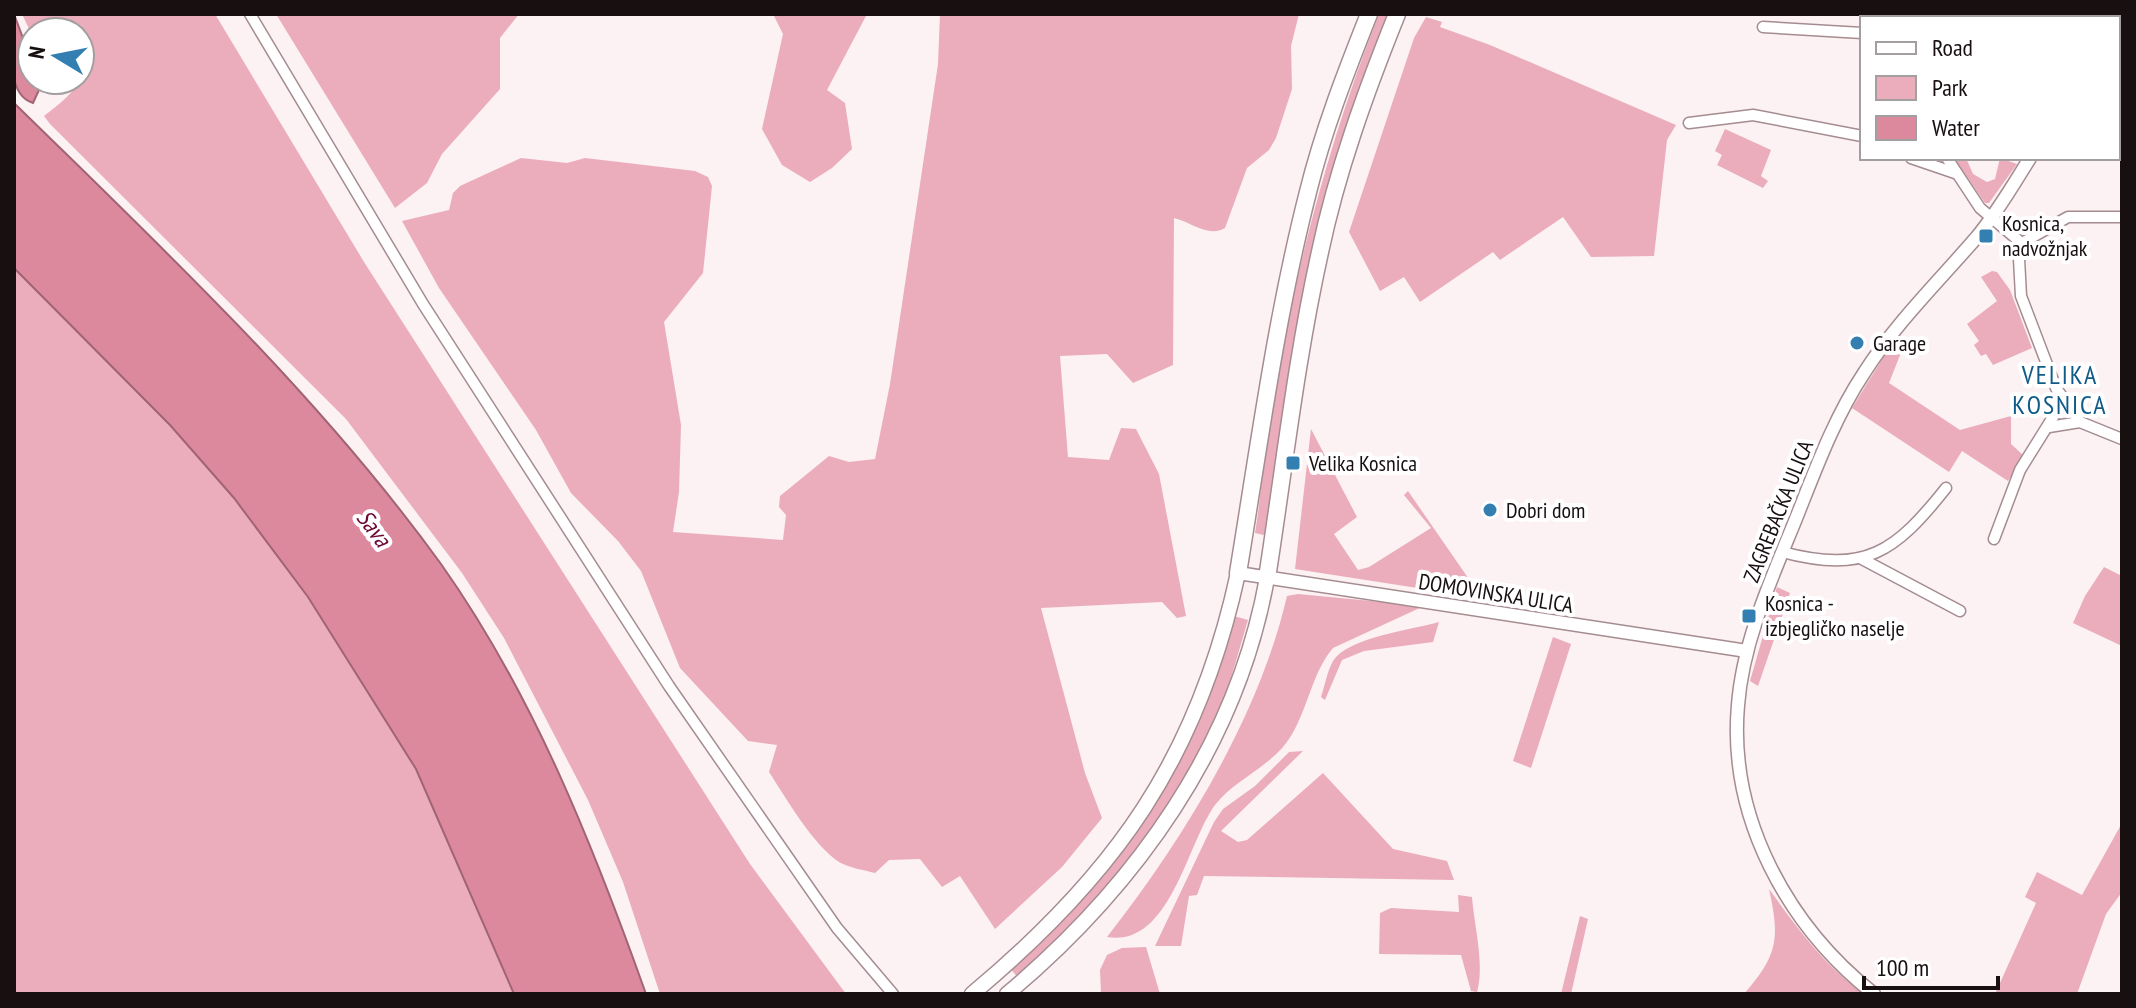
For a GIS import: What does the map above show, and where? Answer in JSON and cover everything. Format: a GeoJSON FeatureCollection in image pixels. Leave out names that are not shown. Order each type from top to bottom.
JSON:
{"type":"FeatureCollection","features":[{"type":"Feature","properties":{"kind":"highway"},"geometry":{"type":"LineString","coordinates":[[1238,573],[1289,269],[1308,188],[1342,83],[1369,14]]}},
{"type":"Feature","properties":{"kind":"highway"},"geometry":{"type":"LineString","coordinates":[[1267,578],[1304,330],[1320,249],[1370,83],[1397,14]]}},
{"type":"Feature","properties":{"kind":"main road"},"geometry":{"type":"LineString","coordinates":[[972,994],[1014,959],[1103,868],[1164,777],[1211,678],[1238,573]]}},
{"type":"Feature","properties":{"kind":"main road"},"geometry":{"type":"LineString","coordinates":[[1007,994],[1099,908],[1131,869],[1199,768],[1247,663],[1267,578]]}},
{"type":"Feature","properties":{"kind":"street"},"geometry":{"type":"LineString","coordinates":[[250,14],[423,304],[669,686],[837,928],[893,994]]}},
{"type":"Feature","properties":{"kind":"street"},"geometry":{"type":"LineString","coordinates":[[1763,27],[1860,33]]}},
{"type":"Feature","properties":{"kind":"street"},"geometry":{"type":"LineString","coordinates":[[1689,123],[1753,115],[1860,136]]}},
{"type":"Feature","properties":{"kind":"street"},"geometry":{"type":"LineString","coordinates":[[1917,160],[1955,173]]}},
{"type":"Feature","properties":{"kind":"street"},"geometry":{"type":"LineString","coordinates":[[1948,160],[1991,218],[2020,244],[2021,296],[2032,333],[2063,401],[2080,422],[2122,439]]}},
{"type":"Feature","properties":{"kind":"street","name":"ZAGREBAČKA ULICA"},"geometry":{"type":"LineString","coordinates":[[1874,994],[1815,940],[1789,904],[1763,852],[1747,801],[1737,733],[1738,704],[1747,651],[1782,552],[1836,425],[1863,373],[1991,218],[2029,160]]}},
{"type":"Feature","properties":{"kind":"street"},"geometry":{"type":"LineString","coordinates":[[2020,244],[2068,217],[2122,217]]}},
{"type":"Feature","properties":{"kind":"street"},"geometry":{"type":"LineString","coordinates":[[1994,539],[2020,470],[2063,401]]}},
{"type":"Feature","properties":{"kind":"street"},"geometry":{"type":"LineString","coordinates":[[2049,427],[2080,422]]}},
{"type":"Feature","properties":{"kind":"street"},"geometry":{"type":"LineString","coordinates":[[1782,552],[1828,560],[1862,559],[1896,543],[1946,488]]}},
{"type":"Feature","properties":{"kind":"street"},"geometry":{"type":"LineString","coordinates":[[1862,559],[1960,611]]}},
{"type":"Feature","properties":{"kind":"street","name":"DOMOVINSKA ULICA"},"geometry":{"type":"LineString","coordinates":[[1238,573],[1747,651]]}},
{"type":"Feature","properties":{"kind":"green space"},"geometry":{"type":"Polygon","coordinates":[[[215,14],[364,262],[750,864],[846,994],[660,994],[623,882],[588,800],[504,638],[462,573],[346,419],[44,116],[68,96],[96,96],[96,16],[23,16],[215,14]]]}},
{"type":"Feature","properties":{"kind":"green space"},"geometry":{"type":"Polygon","coordinates":[[[276,14],[519,14],[500,38],[500,89],[442,154],[427,183],[395,208],[276,14]]]}},
{"type":"Feature","properties":{"kind":"green space"},"geometry":{"type":"Polygon","coordinates":[[[773,14],[867,14],[827,90],[845,103],[852,149],[832,168],[810,182],[782,165],[762,129],[783,34],[773,14]]]}},
{"type":"Feature","properties":{"kind":"green space"},"geometry":{"type":"Polygon","coordinates":[[[940,14],[1299,14],[1291,46],[1292,89],[1276,138],[1269,150],[1247,168],[1225,228],[1206,230],[1174,218],[1173,365],[1133,383],[1107,354],[1060,356],[1068,457],[1109,460],[1121,428],[1136,429],[1159,474],[1186,616],[1177,618],[1162,602],[1041,608],[1085,773],[1102,818],[1062,867],[995,929],[960,876],[942,887],[920,859],[889,860],[875,873],[839,862],[819,844],[769,772],[777,745],[748,741],[680,668],[641,571],[618,541],[571,493],[536,430],[439,288],[402,221],[449,210],[453,193],[460,186],[521,158],[567,163],[585,158],[695,171],[708,177],[712,186],[703,273],[664,322],[681,425],[679,492],[673,532],[783,540],[786,515],[779,507],[780,496],[829,456],[849,462],[875,459],[890,384],[938,64],[940,14]]]}},
{"type":"Feature","properties":{"kind":"green space"},"geometry":{"type":"Polygon","coordinates":[[[1379,14],[1391,14],[1350,121],[1268,536],[1255,533],[1269,424],[1288,319],[1327,165],[1379,14]]]}},
{"type":"Feature","properties":{"kind":"green space"},"geometry":{"type":"Polygon","coordinates":[[[1426,17],[1442,22],[1440,27],[1490,45],[1676,125],[1667,140],[1654,256],[1591,257],[1563,217],[1500,260],[1493,252],[1420,302],[1404,277],[1380,291],[1349,232],[1414,38],[1426,17]]]}},
{"type":"Feature","properties":{"kind":"green space"},"geometry":{"type":"Polygon","coordinates":[[[1725,129],[1771,150],[1761,176],[1768,181],[1763,188],[1717,165],[1722,155],[1715,151],[1725,129]]]}},
{"type":"Feature","properties":{"kind":"green space"},"geometry":{"type":"Polygon","coordinates":[[[1955,160],[1967,160],[1973,174],[1987,182],[1995,179],[2000,160],[2017,164],[1989,203],[1985,203],[1955,160]]]}},
{"type":"Feature","properties":{"kind":"green space"},"geometry":{"type":"Polygon","coordinates":[[[14,268],[170,425],[234,498],[308,597],[416,769],[514,994],[14,994],[14,268]]]}},
{"type":"Feature","properties":{"kind":"green space"},"geometry":{"type":"Polygon","coordinates":[[[1992,271],[1997,272],[2010,290],[2032,348],[1993,365],[1986,354],[1981,356],[1974,345],[1979,341],[1967,324],[1997,301],[1981,277],[1992,271]]]}},
{"type":"Feature","properties":{"kind":"green space"},"geometry":{"type":"Polygon","coordinates":[[[1892,343],[1902,350],[1889,383],[1960,430],[2011,416],[2011,444],[2024,456],[2008,481],[1962,451],[1949,472],[1852,408],[1892,343]]]}},
{"type":"Feature","properties":{"kind":"green space"},"geometry":{"type":"Polygon","coordinates":[[[1311,429],[1357,517],[1334,534],[1358,570],[1369,567],[1431,528],[1404,495],[1408,491],[1482,598],[1295,569],[1311,429]]]}},
{"type":"Feature","properties":{"kind":"green space"},"geometry":{"type":"Polygon","coordinates":[[[2104,567],[2122,576],[2122,646],[2073,623],[2085,596],[2104,567]]]}},
{"type":"Feature","properties":{"kind":"green space"},"geometry":{"type":"Polygon","coordinates":[[[1777,587],[1790,593],[1758,686],[1750,681],[1777,587]]]}},
{"type":"Feature","properties":{"kind":"green space"},"geometry":{"type":"Polygon","coordinates":[[[1298,594],[1424,606],[1333,648],[1320,668],[1291,736],[1274,756],[1215,805],[1161,910],[1147,926],[1129,936],[1107,937],[1163,860],[1215,776],[1258,687],[1287,596],[1298,594]]]}},
{"type":"Feature","properties":{"kind":"green space"},"geometry":{"type":"Polygon","coordinates":[[[1234,616],[1248,620],[1221,712],[1182,786],[1104,897],[1018,978],[1010,968],[1087,891],[1120,851],[1176,765],[1218,669],[1234,616]]]}},
{"type":"Feature","properties":{"kind":"green space"},"geometry":{"type":"Polygon","coordinates":[[[1439,622],[1433,642],[1364,651],[1342,660],[1325,700],[1321,697],[1333,661],[1352,646],[1439,622]]]}},
{"type":"Feature","properties":{"kind":"green space"},"geometry":{"type":"Polygon","coordinates":[[[1553,637],[1571,644],[1531,768],[1513,761],[1553,637]]]}},
{"type":"Feature","properties":{"kind":"green space"},"geometry":{"type":"Polygon","coordinates":[[[1303,751],[1221,831],[1238,842],[1247,840],[1323,773],[1393,849],[1447,861],[1454,880],[1204,876],[1197,895],[1189,896],[1181,946],[1155,946],[1223,809],[1255,786],[1289,752],[1303,751]]]}},
{"type":"Feature","properties":{"kind":"green space"},"geometry":{"type":"Polygon","coordinates":[[[2122,823],[2122,892],[2106,914],[2077,994],[1995,994],[2036,903],[2025,897],[2037,872],[2082,895],[2122,823]]]}},
{"type":"Feature","properties":{"kind":"green space"},"geometry":{"type":"Polygon","coordinates":[[[1769,889],[1824,959],[1864,994],[1744,994],[1764,968],[1773,946],[1775,921],[1769,889]]]}},
{"type":"Feature","properties":{"kind":"green space"},"geometry":{"type":"Polygon","coordinates":[[[1458,895],[1472,897],[1479,958],[1477,992],[1471,991],[1461,955],[1379,954],[1380,913],[1391,908],[1459,912],[1458,895]]]}},
{"type":"Feature","properties":{"kind":"green space"},"geometry":{"type":"Polygon","coordinates":[[[1580,916],[1588,919],[1571,994],[1561,994],[1580,916]]]}},
{"type":"Feature","properties":{"kind":"green space"},"geometry":{"type":"Polygon","coordinates":[[[1146,947],[1160,994],[1101,994],[1100,970],[1107,955],[1122,948],[1146,947]]]}},
{"type":"Feature","properties":{"kind":"water"},"geometry":{"type":"Polygon","coordinates":[[[14,14],[16,85],[12,51],[14,14]]]}},
{"type":"Feature","properties":{"kind":"water"},"geometry":{"type":"Polygon","coordinates":[[[22,96],[36,96],[33,103],[22,96]]]}},
{"type":"Feature","properties":{"kind":"water","name":"Sava"},"geometry":{"type":"Polygon","coordinates":[[[14,103],[182,268],[291,382],[393,501],[441,564],[504,665],[558,772],[605,882],[646,994],[514,994],[416,769],[308,597],[234,498],[170,425],[14,268],[14,103]]]}},
{"type":"Feature","properties":{"kind":"place","name":"Kosnica, nadvožnjak"},"geometry":{"type":"Point","coordinates":[1986,236]}},
{"type":"Feature","properties":{"kind":"place","name":"Garage"},"geometry":{"type":"Point","coordinates":[1857,343]}},
{"type":"Feature","properties":{"kind":"place","name":"Velika Kosnica"},"geometry":{"type":"Point","coordinates":[1293,463]}},
{"type":"Feature","properties":{"kind":"place","name":"Dobri dom"},"geometry":{"type":"Point","coordinates":[1490,510]}},
{"type":"Feature","properties":{"kind":"place","name":"Kosnica - izbjegličko naselje"},"geometry":{"type":"Point","coordinates":[1749,616]}},
{"type":"Feature","properties":{"kind":"district","name":"VELIKA KOSNICA"},"geometry":{"type":"Point","coordinates":[2060,389]}}]}
